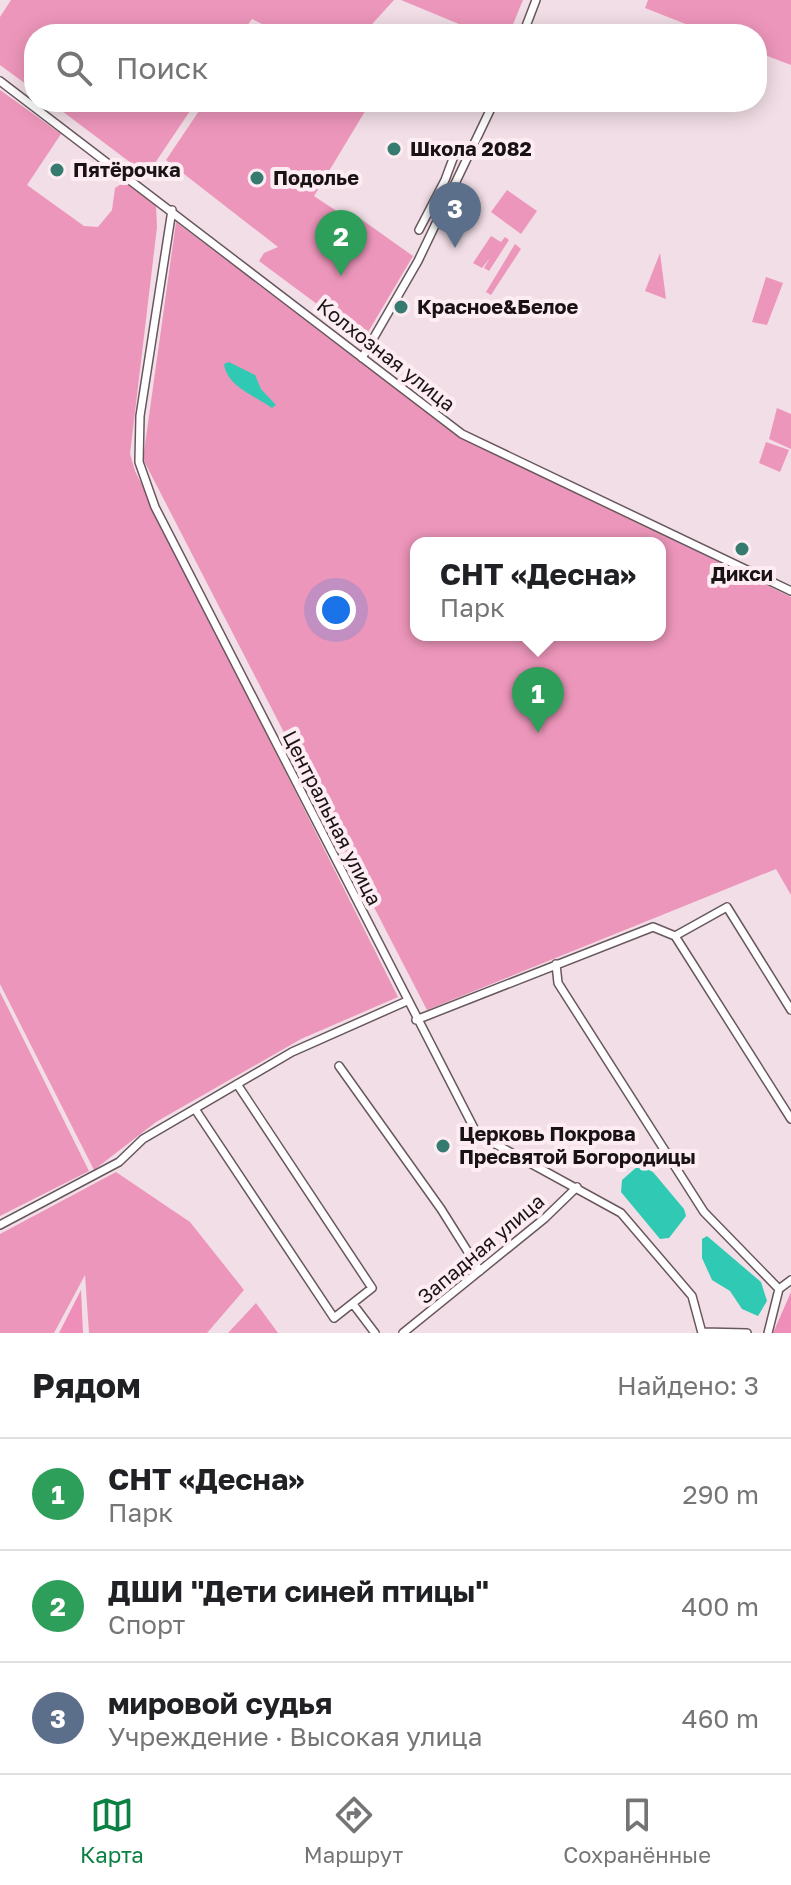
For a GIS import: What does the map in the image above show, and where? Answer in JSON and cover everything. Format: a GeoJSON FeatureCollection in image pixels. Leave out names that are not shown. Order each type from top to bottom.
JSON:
{"type":"FeatureCollection","features":[{"type":"Feature","properties":{"kind":"street"},"geometry":{"type":"LineString","coordinates":[[527,24],[536,0]]}},
{"type":"Feature","properties":{"kind":"street","name":"Колхозная улица"},"geometry":{"type":"LineString","coordinates":[[0,81],[24,99]]}},
{"type":"Feature","properties":{"kind":"street","name":"Колхозная улица"},"geometry":{"type":"LineString","coordinates":[[41,112],[473,440],[791,591]]}},
{"type":"Feature","properties":{"kind":"street"},"geometry":{"type":"LineString","coordinates":[[362,358],[422,254],[489,112]]}},
{"type":"Feature","properties":{"kind":"street"},"geometry":{"type":"LineString","coordinates":[[419,230],[445,180],[457,148],[472,149]]}},
{"type":"Feature","properties":{"kind":"street","name":"Центральная улица"},"geometry":{"type":"LineString","coordinates":[[172,210],[140,416],[139,462],[142,479],[477,1134],[621,1213],[692,1296],[702,1333]]}},
{"type":"Feature","properties":{"kind":"street"},"geometry":{"type":"LineString","coordinates":[[675,936],[727,907],[791,1010]]}},
{"type":"Feature","properties":{"kind":"street"},"geometry":{"type":"LineString","coordinates":[[416,1020],[653,927],[675,936],[791,1119]]}},
{"type":"Feature","properties":{"kind":"street"},"geometry":{"type":"LineString","coordinates":[[556,964],[558,983],[704,1212],[779,1289]]}},
{"type":"Feature","properties":{"kind":"street"},"geometry":{"type":"LineString","coordinates":[[0,1225],[119,1162],[143,1139],[292,1052],[407,1001]]}},
{"type":"Feature","properties":{"kind":"street"},"geometry":{"type":"LineString","coordinates":[[339,1066],[480,1271]]}},
{"type":"Feature","properties":{"kind":"street"},"geometry":{"type":"LineString","coordinates":[[195,1109],[334,1318],[372,1288],[237,1084]]}},
{"type":"Feature","properties":{"kind":"street","name":"Западная улица"},"geometry":{"type":"LineString","coordinates":[[403,1333],[577,1187]]}},
{"type":"Feature","properties":{"kind":"street"},"geometry":{"type":"LineString","coordinates":[[768,1333],[779,1289],[791,1280]]}},
{"type":"Feature","properties":{"kind":"street"},"geometry":{"type":"LineString","coordinates":[[353,1304],[375,1333]]}},
{"type":"Feature","properties":{"kind":"street"},"geometry":{"type":"LineString","coordinates":[[702,1333],[747,1333]]}},
{"type":"Feature","properties":{"kind":"shaded area"},"geometry":{"type":"Polygon","coordinates":[[[11,0],[394,0],[372,24],[262,24],[252,19],[248,24],[24,24],[24,83],[0,65],[0,17],[11,0]]]}},
{"type":"Feature","properties":{"kind":"shaded area"},"geometry":{"type":"Polygon","coordinates":[[[401,0],[523,0],[513,24],[459,24],[401,0]]]}},
{"type":"Feature","properties":{"kind":"shaded area"},"geometry":{"type":"Polygon","coordinates":[[[648,0],[791,0],[791,65],[767,56],[767,24],[686,24],[645,8],[648,0]]]}},
{"type":"Feature","properties":{"kind":"shaded area"},"geometry":{"type":"Polygon","coordinates":[[[0,90],[24,107],[24,112],[30,112],[61,134],[27,185],[84,226],[98,227],[112,210],[115,188],[126,181],[156,206],[157,227],[130,454],[135,471],[398,997],[301,1039],[156,1122],[94,1170],[0,984],[0,90]]]}},
{"type":"Feature","properties":{"kind":"shaded area"},"geometry":{"type":"Polygon","coordinates":[[[63,112],[189,112],[147,175],[63,112]]]}},
{"type":"Feature","properties":{"kind":"shaded area"},"geometry":{"type":"Polygon","coordinates":[[[198,112],[365,112],[314,196],[353,222],[358,217],[413,256],[364,339],[259,261],[264,253],[278,247],[166,160],[198,112]]]}},
{"type":"Feature","properties":{"kind":"shaded area"},"geometry":{"type":"Polygon","coordinates":[[[507,190],[537,211],[521,234],[491,212],[507,190]]]}},
{"type":"Feature","properties":{"kind":"shaded area"},"geometry":{"type":"Polygon","coordinates":[[[176,222],[459,436],[791,597],[791,895],[776,869],[427,1010],[143,459],[176,222]]]}},
{"type":"Feature","properties":{"kind":"shaded area"},"geometry":{"type":"Polygon","coordinates":[[[491,236],[501,242],[505,237],[509,240],[489,271],[484,268],[490,258],[482,268],[473,263],[491,236]]]}},
{"type":"Feature","properties":{"kind":"shaded area"},"geometry":{"type":"Polygon","coordinates":[[[515,244],[521,249],[491,295],[486,292],[515,244]]]}},
{"type":"Feature","properties":{"kind":"shaded area"},"geometry":{"type":"Polygon","coordinates":[[[660,253],[666,299],[645,291],[660,253]]]}},
{"type":"Feature","properties":{"kind":"shaded area"},"geometry":{"type":"Polygon","coordinates":[[[766,277],[783,283],[767,325],[752,322],[766,277]]]}},
{"type":"Feature","properties":{"kind":"shaded area"},"geometry":{"type":"Polygon","coordinates":[[[229,362],[255,375],[261,389],[276,405],[272,408],[236,385],[226,372],[224,364],[229,362]]]}},
{"type":"Feature","properties":{"kind":"shaded area"},"geometry":{"type":"Polygon","coordinates":[[[777,408],[791,414],[791,449],[769,439],[777,408]]]}},
{"type":"Feature","properties":{"kind":"shaded area"},"geometry":{"type":"Polygon","coordinates":[[[766,442],[789,450],[780,472],[759,463],[766,442]]]}},
{"type":"Feature","properties":{"kind":"shaded area"},"geometry":{"type":"Polygon","coordinates":[[[0,992],[89,1171],[0,1216],[0,992]]]}},
{"type":"Feature","properties":{"kind":"shaded area"},"geometry":{"type":"Polygon","coordinates":[[[639,1165],[653,1172],[684,1209],[686,1216],[669,1238],[660,1239],[621,1192],[622,1180],[639,1165]]]}},
{"type":"Feature","properties":{"kind":"shaded area"},"geometry":{"type":"Polygon","coordinates":[[[116,1172],[190,1222],[244,1290],[207,1333],[89,1333],[85,1275],[54,1333],[0,1333],[0,1234],[116,1172]]]}},
{"type":"Feature","properties":{"kind":"shaded area"},"geometry":{"type":"Polygon","coordinates":[[[707,1236],[761,1282],[767,1301],[758,1316],[742,1309],[730,1291],[712,1280],[702,1258],[702,1239],[707,1236]]]}},
{"type":"Feature","properties":{"kind":"shaded area"},"geometry":{"type":"Polygon","coordinates":[[[81,1290],[83,1333],[59,1333],[81,1290]]]}},
{"type":"Feature","properties":{"kind":"shaded area"},"geometry":{"type":"Polygon","coordinates":[[[791,1292],[791,1333],[773,1333],[791,1292]]]}},
{"type":"Feature","properties":{"kind":"shaded area"},"geometry":{"type":"Polygon","coordinates":[[[256,1303],[278,1333],[228,1333],[256,1303]]]}},
{"type":"Feature","properties":{"kind":"place","name":"Школа 2082"},"geometry":{"type":"Point","coordinates":[394,149]}},
{"type":"Feature","properties":{"kind":"place","name":"Пятёрочка"},"geometry":{"type":"Point","coordinates":[57,170]}},
{"type":"Feature","properties":{"kind":"place","name":"Подолье"},"geometry":{"type":"Point","coordinates":[257,178]}},
{"type":"Feature","properties":{"kind":"place","name":"мировой судья"},"geometry":{"type":"Point","coordinates":[455,248]}},
{"type":"Feature","properties":{"kind":"place","name":"ДШИ \"Дети синей птицы\""},"geometry":{"type":"Point","coordinates":[341,276]}},
{"type":"Feature","properties":{"kind":"place","name":"Красное&Белое"},"geometry":{"type":"Point","coordinates":[401,307]}},
{"type":"Feature","properties":{"kind":"place","name":"Дикси"},"geometry":{"type":"Point","coordinates":[742,549]}},
{"type":"Feature","properties":{"kind":"place","name":"СНТ «Десна»"},"geometry":{"type":"Point","coordinates":[538,733]}},
{"type":"Feature","properties":{"kind":"place","name":"Церковь Покрова Пресвятой Богородицы"},"geometry":{"type":"Point","coordinates":[443,1146]}}]}
